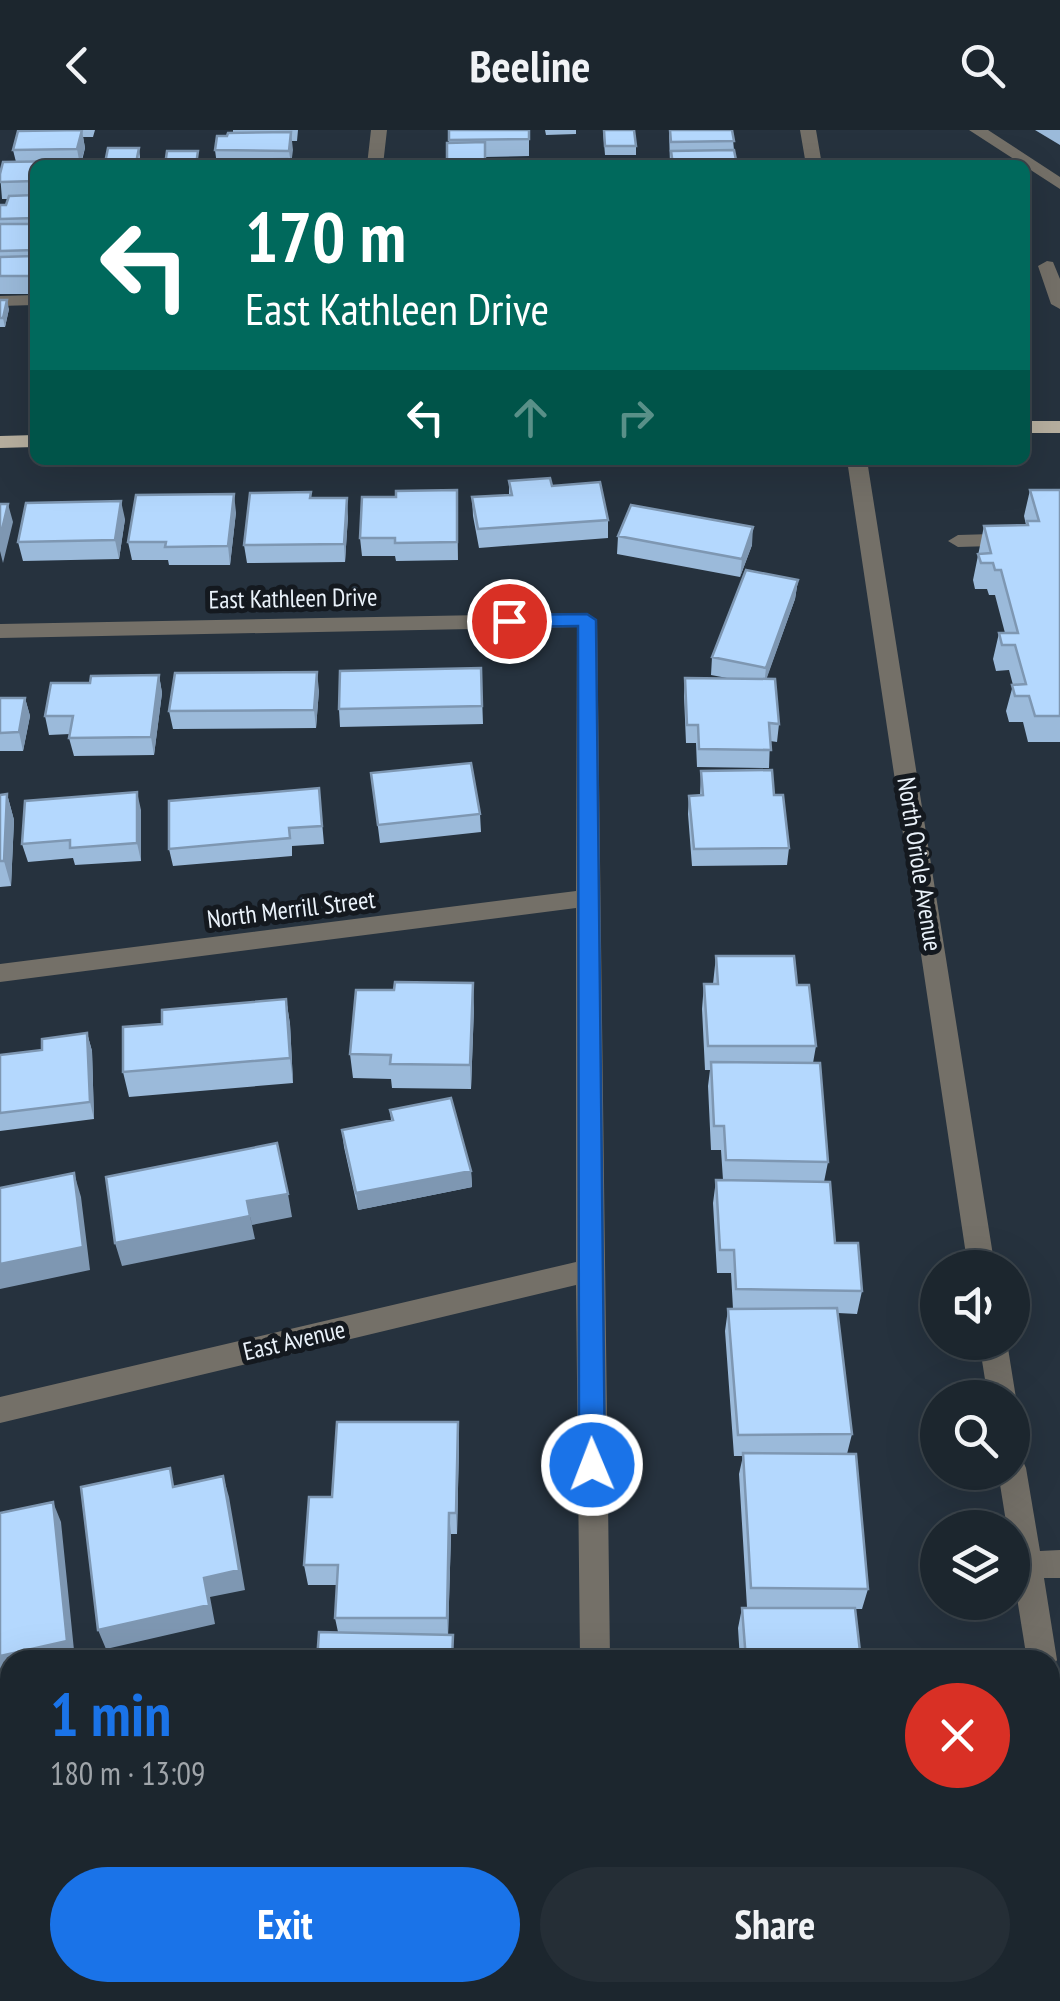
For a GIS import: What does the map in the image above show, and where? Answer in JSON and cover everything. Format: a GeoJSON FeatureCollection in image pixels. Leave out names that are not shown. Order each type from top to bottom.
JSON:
{"type":"FeatureCollection","features":[{"type":"Feature","properties":{"kind":"main road"},"geometry":{"type":"LineString","coordinates":[[1030,427],[1060,426]]}},
{"type":"Feature","properties":{"kind":"main road"},"geometry":{"type":"LineString","coordinates":[[0,442],[30,441]]}},
{"type":"Feature","properties":{"kind":"street"},"geometry":{"type":"LineString","coordinates":[[376,160],[379,130]]}},
{"type":"Feature","properties":{"kind":"street"},"geometry":{"type":"LineString","coordinates":[[808,130],[813,160]]}},
{"type":"Feature","properties":{"kind":"street"},"geometry":{"type":"LineString","coordinates":[[977,130],[1023,160]]}},
{"type":"Feature","properties":{"kind":"street"},"geometry":{"type":"LineString","coordinates":[[1030,164],[1060,184]]}},
{"type":"Feature","properties":{"kind":"street"},"geometry":{"type":"LineString","coordinates":[[1054,266],[1060,304]]}},
{"type":"Feature","properties":{"kind":"street"},"geometry":{"type":"LineString","coordinates":[[0,300],[30,300]]}},
{"type":"Feature","properties":{"kind":"street","name":"North Oriole Avenue"},"geometry":{"type":"LineString","coordinates":[[859,465],[979,1250]]}},
{"type":"Feature","properties":{"kind":"street"},"geometry":{"type":"LineString","coordinates":[[958,541],[1060,538]]}},
{"type":"Feature","properties":{"kind":"street","name":"East Kathleen Drive"},"geometry":{"type":"LineString","coordinates":[[0,631],[587,620],[590,898]]}},
{"type":"Feature","properties":{"kind":"street"},"geometry":{"type":"LineString","coordinates":[[590,898],[589,1270],[595,1650]]}},
{"type":"Feature","properties":{"kind":"street","name":"North Merrill Street"},"geometry":{"type":"LineString","coordinates":[[0,973],[590,898]]}},
{"type":"Feature","properties":{"kind":"street","name":"East Avenue"},"geometry":{"type":"LineString","coordinates":[[0,1410],[589,1270]]}},
{"type":"Feature","properties":{"kind":"street"},"geometry":{"type":"LineString","coordinates":[[1030,1565],[1060,1564]]}},
{"type":"Feature","properties":{"kind":"street"},"geometry":{"type":"LineString","coordinates":[[1030,1584],[1040,1650]]}},
{"type":"Feature","properties":{"kind":"building"},"geometry":{"type":"Polygon","coordinates":[[[82,130],[77,149],[13,150],[18,131],[82,130]]]}},
{"type":"Feature","properties":{"kind":"building"},"geometry":{"type":"Polygon","coordinates":[[[449,130],[529,130],[529,139],[449,140],[449,130]]]}},
{"type":"Feature","properties":{"kind":"building"},"geometry":{"type":"Polygon","coordinates":[[[604,130],[634,130],[636,146],[605,146],[604,130]]]}},
{"type":"Feature","properties":{"kind":"building"},"geometry":{"type":"Polygon","coordinates":[[[670,130],[732,130],[734,141],[671,142],[670,130]]]}},
{"type":"Feature","properties":{"kind":"building"},"geometry":{"type":"Polygon","coordinates":[[[291,132],[289,151],[215,150],[217,136],[228,133],[291,132]]]}},
{"type":"Feature","properties":{"kind":"building"},"geometry":{"type":"Polygon","coordinates":[[[485,142],[485,160],[447,160],[447,143],[485,142]]]}},
{"type":"Feature","properties":{"kind":"building"},"geometry":{"type":"Polygon","coordinates":[[[108,148],[139,148],[137,160],[106,160],[108,148]]]}},
{"type":"Feature","properties":{"kind":"building"},"geometry":{"type":"Polygon","coordinates":[[[734,150],[736,160],[672,160],[671,151],[734,150]]]}},
{"type":"Feature","properties":{"kind":"building"},"geometry":{"type":"Polygon","coordinates":[[[167,151],[198,151],[197,160],[166,160],[167,151]]]}},
{"type":"Feature","properties":{"kind":"building"},"geometry":{"type":"Polygon","coordinates":[[[3,162],[30,162],[30,181],[0,182],[3,162]]]}},
{"type":"Feature","properties":{"kind":"building"},"geometry":{"type":"Polygon","coordinates":[[[30,195],[30,218],[0,219],[0,205],[6,205],[9,196],[30,195]]]}},
{"type":"Feature","properties":{"kind":"building"},"geometry":{"type":"Polygon","coordinates":[[[0,224],[30,224],[30,250],[0,251],[0,224]]]}},
{"type":"Feature","properties":{"kind":"building"},"geometry":{"type":"Polygon","coordinates":[[[30,256],[30,276],[0,276],[0,257],[30,256]]]}},
{"type":"Feature","properties":{"kind":"building"},"geometry":{"type":"Polygon","coordinates":[[[0,300],[7,300],[3,318],[0,318],[0,300]]]}},
{"type":"Feature","properties":{"kind":"building"},"geometry":{"type":"Polygon","coordinates":[[[550,478],[552,486],[600,482],[608,520],[478,529],[472,497],[512,495],[509,481],[550,478]]]}},
{"type":"Feature","properties":{"kind":"building"},"geometry":{"type":"Polygon","coordinates":[[[457,490],[457,542],[395,543],[395,538],[360,538],[362,497],[396,497],[396,491],[457,490]]]}},
{"type":"Feature","properties":{"kind":"building"},"geometry":{"type":"Polygon","coordinates":[[[1030,490],[1060,490],[1060,716],[1035,716],[1029,696],[1015,696],[1012,685],[1026,684],[1015,645],[1002,645],[999,633],[1018,633],[1001,570],[995,570],[993,563],[981,563],[978,554],[991,553],[984,526],[1039,521],[1030,490]]]}},
{"type":"Feature","properties":{"kind":"building"},"geometry":{"type":"Polygon","coordinates":[[[311,492],[310,498],[347,498],[344,544],[244,545],[250,493],[311,492]]]}},
{"type":"Feature","properties":{"kind":"building"},"geometry":{"type":"Polygon","coordinates":[[[234,494],[228,546],[165,547],[166,542],[128,542],[136,495],[234,494]]]}},
{"type":"Feature","properties":{"kind":"building"},"geometry":{"type":"Polygon","coordinates":[[[121,501],[115,540],[18,542],[26,503],[121,501]]]}},
{"type":"Feature","properties":{"kind":"building"},"geometry":{"type":"Polygon","coordinates":[[[0,504],[8,504],[0,538],[0,504]]]}},
{"type":"Feature","properties":{"kind":"building"},"geometry":{"type":"Polygon","coordinates":[[[631,505],[753,527],[742,559],[618,536],[631,505]]]}},
{"type":"Feature","properties":{"kind":"building"},"geometry":{"type":"Polygon","coordinates":[[[746,570],[798,580],[766,668],[712,657],[746,570]]]}},
{"type":"Feature","properties":{"kind":"building"},"geometry":{"type":"Polygon","coordinates":[[[481,668],[482,706],[339,709],[340,671],[481,668]]]}},
{"type":"Feature","properties":{"kind":"building"},"geometry":{"type":"Polygon","coordinates":[[[317,672],[314,710],[169,711],[175,673],[317,672]]]}},
{"type":"Feature","properties":{"kind":"building"},"geometry":{"type":"Polygon","coordinates":[[[159,675],[151,737],[69,738],[73,716],[45,716],[51,683],[90,683],[91,676],[159,675]]]}},
{"type":"Feature","properties":{"kind":"building"},"geometry":{"type":"Polygon","coordinates":[[[685,678],[775,679],[779,724],[769,723],[771,750],[699,749],[698,725],[687,725],[685,678]]]}},
{"type":"Feature","properties":{"kind":"building"},"geometry":{"type":"Polygon","coordinates":[[[0,698],[25,698],[19,732],[0,733],[0,698]]]}},
{"type":"Feature","properties":{"kind":"building"},"geometry":{"type":"Polygon","coordinates":[[[471,763],[480,814],[378,825],[371,773],[471,763]]]}},
{"type":"Feature","properties":{"kind":"building"},"geometry":{"type":"Polygon","coordinates":[[[772,770],[774,795],[783,795],[789,848],[694,849],[689,796],[703,795],[701,771],[772,770]]]}},
{"type":"Feature","properties":{"kind":"building"},"geometry":{"type":"Polygon","coordinates":[[[319,788],[322,826],[289,828],[290,838],[169,849],[169,801],[319,788]]]}},
{"type":"Feature","properties":{"kind":"building"},"geometry":{"type":"Polygon","coordinates":[[[137,792],[137,843],[70,848],[70,840],[22,844],[25,801],[137,792]]]}},
{"type":"Feature","properties":{"kind":"building"},"geometry":{"type":"Polygon","coordinates":[[[7,794],[4,861],[0,861],[0,795],[7,794]]]}},
{"type":"Feature","properties":{"kind":"building"},"geometry":{"type":"Polygon","coordinates":[[[716,956],[794,956],[797,985],[809,985],[816,1046],[708,1046],[704,984],[718,984],[716,956]]]}},
{"type":"Feature","properties":{"kind":"building"},"geometry":{"type":"Polygon","coordinates":[[[395,982],[473,983],[470,1065],[390,1064],[391,1055],[350,1054],[356,990],[394,990],[395,982]]]}},
{"type":"Feature","properties":{"kind":"building"},"geometry":{"type":"Polygon","coordinates":[[[286,999],[290,1058],[123,1072],[123,1027],[162,1024],[162,1010],[286,999]]]}},
{"type":"Feature","properties":{"kind":"building"},"geometry":{"type":"Polygon","coordinates":[[[87,1033],[90,1102],[0,1113],[0,1055],[42,1050],[42,1039],[87,1033]]]}},
{"type":"Feature","properties":{"kind":"building"},"geometry":{"type":"Polygon","coordinates":[[[711,1062],[820,1063],[828,1162],[726,1160],[724,1126],[714,1126],[711,1062]]]}},
{"type":"Feature","properties":{"kind":"building"},"geometry":{"type":"Polygon","coordinates":[[[451,1098],[471,1171],[356,1193],[342,1130],[393,1120],[390,1110],[451,1098]]]}},
{"type":"Feature","properties":{"kind":"building"},"geometry":{"type":"Polygon","coordinates":[[[277,1143],[288,1194],[247,1201],[250,1216],[115,1243],[106,1177],[277,1143]]]}},
{"type":"Feature","properties":{"kind":"building"},"geometry":{"type":"Polygon","coordinates":[[[74,1173],[83,1247],[0,1264],[0,1188],[74,1173]]]}},
{"type":"Feature","properties":{"kind":"building"},"geometry":{"type":"Polygon","coordinates":[[[716,1180],[830,1182],[835,1243],[858,1243],[862,1291],[736,1289],[734,1250],[720,1250],[716,1180]]]}},
{"type":"Feature","properties":{"kind":"building"},"geometry":{"type":"Polygon","coordinates":[[[837,1308],[852,1434],[738,1435],[728,1309],[837,1308]]]}},
{"type":"Feature","properties":{"kind":"building"},"geometry":{"type":"Polygon","coordinates":[[[337,1422],[458,1422],[456,1513],[449,1513],[447,1618],[335,1618],[338,1565],[304,1565],[309,1497],[332,1497],[337,1422]]]}},
{"type":"Feature","properties":{"kind":"building"},"geometry":{"type":"Polygon","coordinates":[[[743,1453],[856,1454],[868,1589],[751,1588],[743,1453]]]}},
{"type":"Feature","properties":{"kind":"building"},"geometry":{"type":"Polygon","coordinates":[[[170,1468],[173,1487],[223,1476],[239,1570],[204,1578],[209,1605],[98,1630],[81,1487],[170,1468]]]}},
{"type":"Feature","properties":{"kind":"building"},"geometry":{"type":"Polygon","coordinates":[[[53,1502],[67,1641],[27,1650],[0,1650],[0,1513],[53,1502]]]}},
{"type":"Feature","properties":{"kind":"building"},"geometry":{"type":"Polygon","coordinates":[[[742,1608],[855,1608],[860,1650],[745,1650],[742,1608]]]}},
{"type":"Feature","properties":{"kind":"building"},"geometry":{"type":"Polygon","coordinates":[[[319,1632],[453,1635],[452,1650],[318,1650],[319,1632]]]}},
{"type":"Feature","properties":{"kind":"route"},"geometry":{"type":"LineString","coordinates":[[509,621],[587,620],[592,1465]]}}]}
